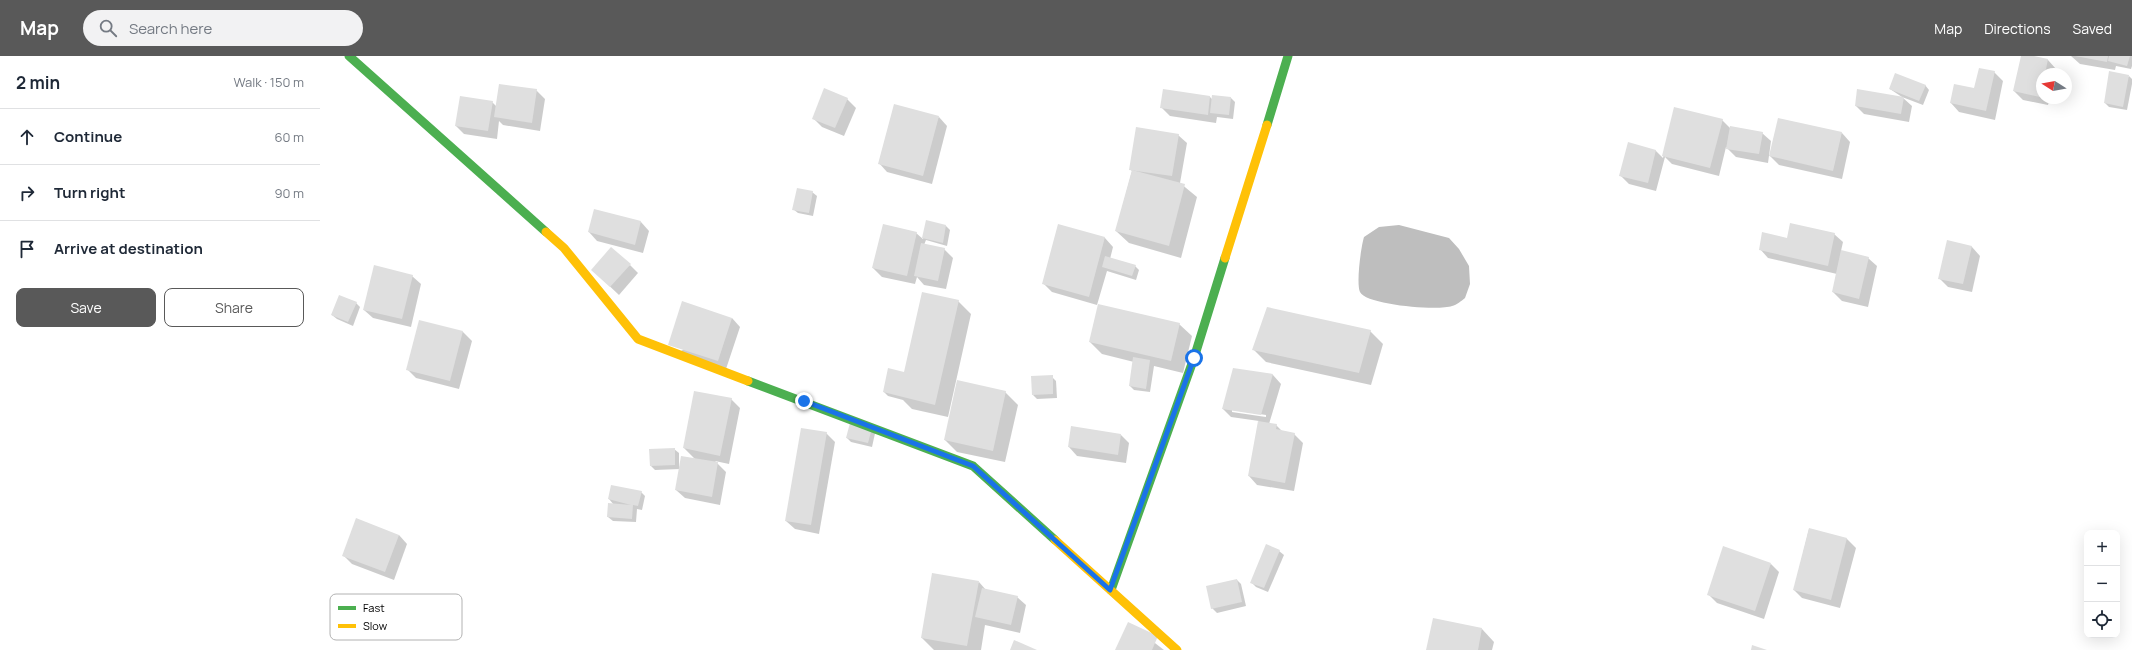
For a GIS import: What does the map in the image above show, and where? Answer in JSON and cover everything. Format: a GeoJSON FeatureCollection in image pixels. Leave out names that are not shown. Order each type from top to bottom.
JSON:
{"type":"FeatureCollection","features":[{"type":"Feature","properties":{"kind":"street"},"geometry":{"type":"LineString","coordinates":[[349,56],[564,248],[638,339],[973,466],[1177,650]]}},
{"type":"Feature","properties":{"kind":"street"},"geometry":{"type":"LineString","coordinates":[[1110,590],[1194,358],[1288,56]]}},
{"type":"Feature","properties":{"kind":"shaded area"},"geometry":{"type":"Polygon","coordinates":[[[1399,225],[1449,238],[1459,249],[1469,266],[1470,284],[1465,298],[1452,306],[1433,308],[1403,306],[1388,303],[1365,297],[1360,292],[1360,256],[1364,237],[1379,227],[1399,225]]]}},
{"type":"Feature","properties":{"kind":"building"},"geometry":{"type":"Polygon","coordinates":[[[2021,56],[2034,56],[2048,59],[2046,68],[2036,68],[2036,96],[2013,91],[2021,56]]]}},
{"type":"Feature","properties":{"kind":"building"},"geometry":{"type":"Polygon","coordinates":[[[2075,56],[2108,56],[2107,62],[2075,56]]]}},
{"type":"Feature","properties":{"kind":"building"},"geometry":{"type":"Polygon","coordinates":[[[2109,56],[2130,56],[2127,66],[2108,61],[2109,56]]]}},
{"type":"Feature","properties":{"kind":"building"},"geometry":{"type":"Polygon","coordinates":[[[1979,68],[1995,71],[1986,111],[1950,103],[1954,84],[1974,88],[1979,68]]]}},
{"type":"Feature","properties":{"kind":"building"},"geometry":{"type":"Polygon","coordinates":[[[2109,71],[2129,75],[2123,107],[2104,103],[2109,71]]]}},
{"type":"Feature","properties":{"kind":"building"},"geometry":{"type":"Polygon","coordinates":[[[1895,73],[1926,85],[1919,101],[1889,89],[1895,73]]]}},
{"type":"Feature","properties":{"kind":"building"},"geometry":{"type":"Polygon","coordinates":[[[499,84],[537,89],[532,123],[494,117],[499,84]]]}},
{"type":"Feature","properties":{"kind":"building"},"geometry":{"type":"Polygon","coordinates":[[[824,88],[848,98],[835,128],[812,119],[824,88]]]}},
{"type":"Feature","properties":{"kind":"building"},"geometry":{"type":"Polygon","coordinates":[[[1163,89],[1210,96],[1208,115],[1160,108],[1163,89]]]}},
{"type":"Feature","properties":{"kind":"building"},"geometry":{"type":"Polygon","coordinates":[[[1857,89],[1904,97],[1901,114],[1855,106],[1857,89]]]}},
{"type":"Feature","properties":{"kind":"building"},"geometry":{"type":"Polygon","coordinates":[[[1212,95],[1231,97],[1229,115],[1210,113],[1212,95]]]}},
{"type":"Feature","properties":{"kind":"building"},"geometry":{"type":"Polygon","coordinates":[[[460,96],[493,101],[488,131],[455,126],[460,96]]]}},
{"type":"Feature","properties":{"kind":"building"},"geometry":{"type":"Polygon","coordinates":[[[894,104],[939,116],[923,176],[878,164],[894,104]]]}},
{"type":"Feature","properties":{"kind":"building"},"geometry":{"type":"Polygon","coordinates":[[[1674,107],[1723,119],[1710,168],[1662,156],[1674,107]]]}},
{"type":"Feature","properties":{"kind":"building"},"geometry":{"type":"Polygon","coordinates":[[[1778,118],[1842,132],[1833,171],[1769,156],[1778,118]]]}},
{"type":"Feature","properties":{"kind":"building"},"geometry":{"type":"Polygon","coordinates":[[[1730,126],[1763,132],[1759,154],[1726,149],[1730,126]]]}},
{"type":"Feature","properties":{"kind":"building"},"geometry":{"type":"Polygon","coordinates":[[[1136,127],[1179,134],[1172,176],[1129,170],[1136,127]]]}},
{"type":"Feature","properties":{"kind":"building"},"geometry":{"type":"Polygon","coordinates":[[[1628,142],[1656,150],[1648,183],[1619,176],[1628,142]]]}},
{"type":"Feature","properties":{"kind":"building"},"geometry":{"type":"Polygon","coordinates":[[[1132,170],[1185,184],[1169,246],[1115,231],[1132,170]]]}},
{"type":"Feature","properties":{"kind":"building"},"geometry":{"type":"Polygon","coordinates":[[[797,188],[813,191],[809,213],[792,210],[797,188]]]}},
{"type":"Feature","properties":{"kind":"building"},"geometry":{"type":"Polygon","coordinates":[[[594,209],[641,221],[635,245],[588,232],[594,209]]]}},
{"type":"Feature","properties":{"kind":"building"},"geometry":{"type":"Polygon","coordinates":[[[926,220],[946,225],[943,243],[922,238],[926,220]]]}},
{"type":"Feature","properties":{"kind":"building"},"geometry":{"type":"Polygon","coordinates":[[[1790,223],[1835,233],[1828,266],[1759,250],[1762,232],[1787,238],[1790,223]]]}},
{"type":"Feature","properties":{"kind":"building"},"geometry":{"type":"Polygon","coordinates":[[[883,224],[917,232],[907,276],[872,268],[883,224]]]}},
{"type":"Feature","properties":{"kind":"building"},"geometry":{"type":"Polygon","coordinates":[[[1058,224],[1105,237],[1089,297],[1042,284],[1058,224]]]}},
{"type":"Feature","properties":{"kind":"building"},"geometry":{"type":"Polygon","coordinates":[[[1947,240],[1972,246],[1963,284],[1938,279],[1947,240]]]}},
{"type":"Feature","properties":{"kind":"building"},"geometry":{"type":"Polygon","coordinates":[[[921,243],[945,248],[938,281],[914,276],[921,243]]]}},
{"type":"Feature","properties":{"kind":"building"},"geometry":{"type":"Polygon","coordinates":[[[611,247],[631,264],[610,287],[591,270],[611,247]]]}},
{"type":"Feature","properties":{"kind":"building"},"geometry":{"type":"Polygon","coordinates":[[[1841,250],[1869,257],[1859,299],[1832,292],[1841,250]]]}},
{"type":"Feature","properties":{"kind":"building"},"geometry":{"type":"Polygon","coordinates":[[[1105,256],[1136,265],[1132,276],[1102,267],[1105,256]]]}},
{"type":"Feature","properties":{"kind":"building"},"geometry":{"type":"Polygon","coordinates":[[[374,265],[413,275],[402,319],[363,310],[374,265]]]}},
{"type":"Feature","properties":{"kind":"building"},"geometry":{"type":"Polygon","coordinates":[[[922,292],[959,300],[935,405],[883,392],[888,368],[904,372],[922,292]]]}},
{"type":"Feature","properties":{"kind":"building"},"geometry":{"type":"Polygon","coordinates":[[[339,295],[357,302],[348,322],[331,315],[339,295]]]}},
{"type":"Feature","properties":{"kind":"building"},"geometry":{"type":"Polygon","coordinates":[[[682,301],[732,318],[718,361],[668,345],[682,301]]]}},
{"type":"Feature","properties":{"kind":"building"},"geometry":{"type":"Polygon","coordinates":[[[1098,304],[1180,323],[1171,361],[1089,342],[1098,304]]]}},
{"type":"Feature","properties":{"kind":"building"},"geometry":{"type":"Polygon","coordinates":[[[1267,307],[1371,330],[1359,373],[1252,350],[1267,307]]]}},
{"type":"Feature","properties":{"kind":"building"},"geometry":{"type":"Polygon","coordinates":[[[419,320],[463,331],[450,381],[406,370],[419,320]]]}},
{"type":"Feature","properties":{"kind":"building"},"geometry":{"type":"Polygon","coordinates":[[[1133,357],[1150,360],[1146,389],[1129,386],[1133,357]]]}},
{"type":"Feature","properties":{"kind":"building"},"geometry":{"type":"Polygon","coordinates":[[[1233,368],[1273,374],[1261,415],[1222,409],[1233,368]]]}},
{"type":"Feature","properties":{"kind":"building"},"geometry":{"type":"Polygon","coordinates":[[[1053,375],[1053,394],[1032,395],[1031,376],[1053,375]]]}},
{"type":"Feature","properties":{"kind":"building"},"geometry":{"type":"Polygon","coordinates":[[[957,380],[1006,391],[993,451],[944,440],[957,380]]]}},
{"type":"Feature","properties":{"kind":"building"},"geometry":{"type":"Polygon","coordinates":[[[694,391],[732,398],[720,456],[683,448],[694,391]]]}},
{"type":"Feature","properties":{"kind":"building"},"geometry":{"type":"Polygon","coordinates":[[[851,419],[873,424],[868,443],[846,438],[851,419]]]}},
{"type":"Feature","properties":{"kind":"building"},"geometry":{"type":"Polygon","coordinates":[[[1258,421],[1277,424],[1276,429],[1295,433],[1285,483],[1248,476],[1258,421]]]}},
{"type":"Feature","properties":{"kind":"building"},"geometry":{"type":"Polygon","coordinates":[[[1071,426],[1121,434],[1118,455],[1068,447],[1071,426]]]}},
{"type":"Feature","properties":{"kind":"building"},"geometry":{"type":"Polygon","coordinates":[[[801,428],[827,432],[811,525],[785,521],[801,428]]]}},
{"type":"Feature","properties":{"kind":"building"},"geometry":{"type":"Polygon","coordinates":[[[675,448],[675,465],[650,466],[649,449],[675,448]]]}},
{"type":"Feature","properties":{"kind":"building"},"geometry":{"type":"Polygon","coordinates":[[[681,456],[718,462],[712,497],[675,490],[681,456]]]}},
{"type":"Feature","properties":{"kind":"building"},"geometry":{"type":"Polygon","coordinates":[[[611,485],[642,491],[638,506],[633,505],[632,519],[607,517],[608,503],[631,505],[608,499],[611,485]]]}},
{"type":"Feature","properties":{"kind":"building"},"geometry":{"type":"Polygon","coordinates":[[[356,518],[399,535],[385,572],[342,556],[356,518]]]}},
{"type":"Feature","properties":{"kind":"building"},"geometry":{"type":"Polygon","coordinates":[[[1809,528],[1847,538],[1831,600],[1793,590],[1809,528]]]}},
{"type":"Feature","properties":{"kind":"building"},"geometry":{"type":"Polygon","coordinates":[[[1266,544],[1280,550],[1264,588],[1250,583],[1266,544]]]}},
{"type":"Feature","properties":{"kind":"building"},"geometry":{"type":"Polygon","coordinates":[[[1723,546],[1771,563],[1755,611],[1707,595],[1723,546]]]}},
{"type":"Feature","properties":{"kind":"building"},"geometry":{"type":"Polygon","coordinates":[[[932,573],[979,581],[967,646],[921,638],[932,573]]]}},
{"type":"Feature","properties":{"kind":"building"},"geometry":{"type":"Polygon","coordinates":[[[1237,579],[1242,602],[1211,609],[1206,586],[1237,579]]]}},
{"type":"Feature","properties":{"kind":"building"},"geometry":{"type":"Polygon","coordinates":[[[982,588],[1018,596],[1011,625],[975,617],[982,588]]]}},
{"type":"Feature","properties":{"kind":"building"},"geometry":{"type":"Polygon","coordinates":[[[1433,618],[1482,628],[1478,650],[1426,650],[1433,618]]]}},
{"type":"Feature","properties":{"kind":"building"},"geometry":{"type":"Polygon","coordinates":[[[1128,622],[1158,636],[1152,650],[1115,650],[1128,622]]]}},
{"type":"Feature","properties":{"kind":"building"},"geometry":{"type":"Polygon","coordinates":[[[1014,640],[1037,650],[1010,650],[1014,640]]]}},
{"type":"Feature","properties":{"kind":"building"},"geometry":{"type":"Polygon","coordinates":[[[1752,645],[1767,650],[1751,650],[1752,645]]]}},
{"type":"Feature","properties":{"kind":"traffic: fast"},"geometry":{"type":"LineString","coordinates":[[349,56],[546,232]]}},
{"type":"Feature","properties":{"kind":"traffic: fast"},"geometry":{"type":"LineString","coordinates":[[1267,125],[1288,56]]}},
{"type":"Feature","properties":{"kind":"traffic: fast"},"geometry":{"type":"LineString","coordinates":[[1111,590],[1194,358],[1225,258]]}},
{"type":"Feature","properties":{"kind":"traffic: fast"},"geometry":{"type":"LineString","coordinates":[[748,381],[973,466],[1055,540]]}},
{"type":"Feature","properties":{"kind":"traffic: slow"},"geometry":{"type":"LineString","coordinates":[[1225,258],[1267,125]]}},
{"type":"Feature","properties":{"kind":"traffic: slow"},"geometry":{"type":"LineString","coordinates":[[546,232],[564,248],[638,339],[748,381]]}},
{"type":"Feature","properties":{"kind":"traffic: slow"},"geometry":{"type":"LineString","coordinates":[[1055,540],[1177,650]]}},
{"type":"Feature","properties":{"kind":"route"},"geometry":{"type":"LineString","coordinates":[[804,401],[973,466],[1110,590],[1194,358]]}}]}
